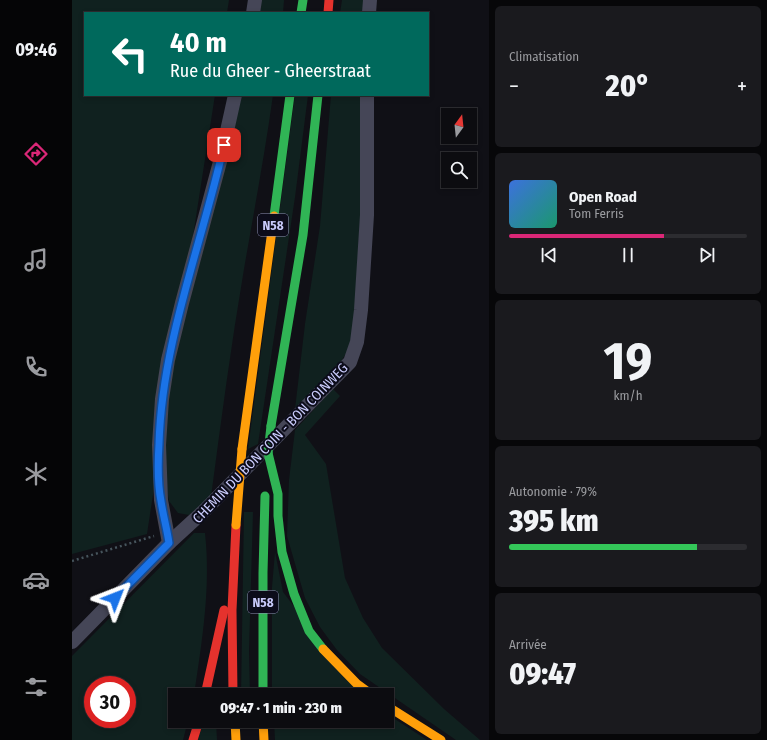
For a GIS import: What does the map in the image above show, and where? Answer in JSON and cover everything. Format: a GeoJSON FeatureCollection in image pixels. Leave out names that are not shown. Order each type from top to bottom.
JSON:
{"type":"FeatureCollection","features":[{"type":"Feature","properties":{"kind":"highway"},"geometry":{"type":"LineString","coordinates":[[301,12],[302,0]]}},
{"type":"Feature","properties":{"kind":"highway"},"geometry":{"type":"LineString","coordinates":[[328,12],[329,0]]}},
{"type":"Feature","properties":{"kind":"highway","name":"N58"},"geometry":{"type":"LineString","coordinates":[[233,688],[233,570],[242,449],[290,96]]}},
{"type":"Feature","properties":{"kind":"highway","name":"N58"},"geometry":{"type":"LineString","coordinates":[[263,688],[264,509],[268,453],[271,426],[303,234],[318,96]]}},
{"type":"Feature","properties":{"kind":"highway"},"geometry":{"type":"LineString","coordinates":[[268,453],[278,494],[278,516],[282,552],[294,594],[309,632],[326,654],[362,688]]}},
{"type":"Feature","properties":{"kind":"highway"},"geometry":{"type":"LineString","coordinates":[[207,688],[233,570]]}},
{"type":"Feature","properties":{"kind":"highway"},"geometry":{"type":"LineString","coordinates":[[394,710],[442,740]]}},
{"type":"Feature","properties":{"kind":"highway"},"geometry":{"type":"LineString","coordinates":[[193,740],[197,728]]}},
{"type":"Feature","properties":{"kind":"highway"},"geometry":{"type":"LineString","coordinates":[[235,728],[236,740]]}},
{"type":"Feature","properties":{"kind":"highway"},"geometry":{"type":"LineString","coordinates":[[263,728],[264,740]]}},
{"type":"Feature","properties":{"kind":"street"},"geometry":{"type":"LineString","coordinates":[[252,12],[255,0]]}},
{"type":"Feature","properties":{"kind":"street"},"geometry":{"type":"LineString","coordinates":[[369,12],[370,0]]}},
{"type":"Feature","properties":{"kind":"street"},"geometry":{"type":"LineString","coordinates":[[168,537],[161,500],[159,444],[163,391],[168,360],[180,310],[221,158],[235,96]]}},
{"type":"Feature","properties":{"kind":"street","name":"CHEMIN DU BON COIN - BON COINWEG"},"geometry":{"type":"LineString","coordinates":[[72,642],[168,537],[206,509],[350,362],[357,342],[362,310],[367,214],[367,96]]}},
{"type":"Feature","properties":{"kind":"path"},"geometry":{"type":"LineString","coordinates":[[72,562],[168,537]]}},
{"type":"Feature","properties":{"kind":"shaded area"},"geometry":{"type":"Polygon","coordinates":[[[72,0],[229,0],[227,12],[84,12],[84,96],[215,96],[174,358],[241,96],[273,96],[235,326],[211,497],[189,515],[178,513],[169,501],[165,479],[165,416],[147,534],[72,554],[72,0]]]}},
{"type":"Feature","properties":{"kind":"shaded area"},"geometry":{"type":"Polygon","coordinates":[[[261,0],[284,0],[283,12],[259,12],[261,0]]]}},
{"type":"Feature","properties":{"kind":"shaded area"},"geometry":{"type":"Polygon","coordinates":[[[342,0],[363,0],[363,12],[340,12],[342,0]]]}},
{"type":"Feature","properties":{"kind":"shaded area"},"geometry":{"type":"Polygon","coordinates":[[[295,96],[308,96],[295,197],[258,444],[248,449],[295,96]]]}},
{"type":"Feature","properties":{"kind":"shaded area"},"geometry":{"type":"Polygon","coordinates":[[[331,96],[362,96],[361,205],[353,340],[342,360],[335,369],[320,386],[295,409],[305,324],[320,226],[331,96]]]}},
{"type":"Feature","properties":{"kind":"shaded area"},"geometry":{"type":"Polygon","coordinates":[[[333,389],[340,396],[305,435],[326,464],[345,578],[363,618],[382,648],[444,709],[480,740],[456,740],[394,697],[394,688],[380,688],[360,674],[337,650],[320,627],[305,598],[287,536],[289,480],[295,430],[333,389]]]}},
{"type":"Feature","properties":{"kind":"shaded area"},"geometry":{"type":"Polygon","coordinates":[[[244,512],[253,512],[249,651],[250,688],[241,688],[244,512]]]}},
{"type":"Feature","properties":{"kind":"shaded area"},"geometry":{"type":"Polygon","coordinates":[[[194,533],[205,533],[207,574],[205,614],[195,688],[168,688],[168,728],[186,728],[183,740],[72,740],[72,656],[194,533]]]}},
{"type":"Feature","properties":{"kind":"shaded area"},"geometry":{"type":"Polygon","coordinates":[[[275,552],[283,592],[356,688],[272,688],[272,587],[275,552]]]}},
{"type":"Feature","properties":{"kind":"shaded area"},"geometry":{"type":"Polygon","coordinates":[[[394,719],[427,740],[275,740],[274,728],[394,728],[394,719]]]}},
{"type":"Feature","properties":{"kind":"shaded area"},"geometry":{"type":"Polygon","coordinates":[[[201,728],[216,728],[217,740],[198,740],[201,728]]]}},
{"type":"Feature","properties":{"kind":"traffic: fast"},"geometry":{"type":"LineString","coordinates":[[301,12],[303,0]]}},
{"type":"Feature","properties":{"kind":"traffic: fast"},"geometry":{"type":"LineString","coordinates":[[274,216],[290,96]]}},
{"type":"Feature","properties":{"kind":"traffic: fast"},"geometry":{"type":"LineString","coordinates":[[271,426],[303,235],[318,96]]}},
{"type":"Feature","properties":{"kind":"traffic: fast"},"geometry":{"type":"LineString","coordinates":[[268,453],[271,426]]}},
{"type":"Feature","properties":{"kind":"traffic: fast"},"geometry":{"type":"LineString","coordinates":[[268,453],[278,494],[278,516],[282,552],[294,594],[309,631],[323,649]]}},
{"type":"Feature","properties":{"kind":"traffic: fast"},"geometry":{"type":"LineString","coordinates":[[263,688],[265,496]]}},
{"type":"Feature","properties":{"kind":"traffic: slow"},"geometry":{"type":"LineString","coordinates":[[242,449],[274,216]]}},
{"type":"Feature","properties":{"kind":"traffic: slow"},"geometry":{"type":"LineString","coordinates":[[236,525],[242,449]]}},
{"type":"Feature","properties":{"kind":"traffic: slow"},"geometry":{"type":"LineString","coordinates":[[323,649],[362,688]]}},
{"type":"Feature","properties":{"kind":"traffic: slow"},"geometry":{"type":"LineString","coordinates":[[394,710],[441,740]]}},
{"type":"Feature","properties":{"kind":"traffic: slow"},"geometry":{"type":"LineString","coordinates":[[235,728],[236,740]]}},
{"type":"Feature","properties":{"kind":"traffic: slow"},"geometry":{"type":"LineString","coordinates":[[263,728],[264,740]]}},
{"type":"Feature","properties":{"kind":"traffic: jam"},"geometry":{"type":"LineString","coordinates":[[328,12],[329,0]]}},
{"type":"Feature","properties":{"kind":"traffic: jam"},"geometry":{"type":"LineString","coordinates":[[233,688],[232,610],[236,525]]}},
{"type":"Feature","properties":{"kind":"traffic: jam"},"geometry":{"type":"LineString","coordinates":[[207,688],[224,610]]}},
{"type":"Feature","properties":{"kind":"traffic: jam"},"geometry":{"type":"LineString","coordinates":[[193,740],[197,728]]}},
{"type":"Feature","properties":{"kind":"route"},"geometry":{"type":"LineString","coordinates":[[115,598],[169,543],[161,500],[159,444],[162,399],[168,360],[224,145]]}}]}
